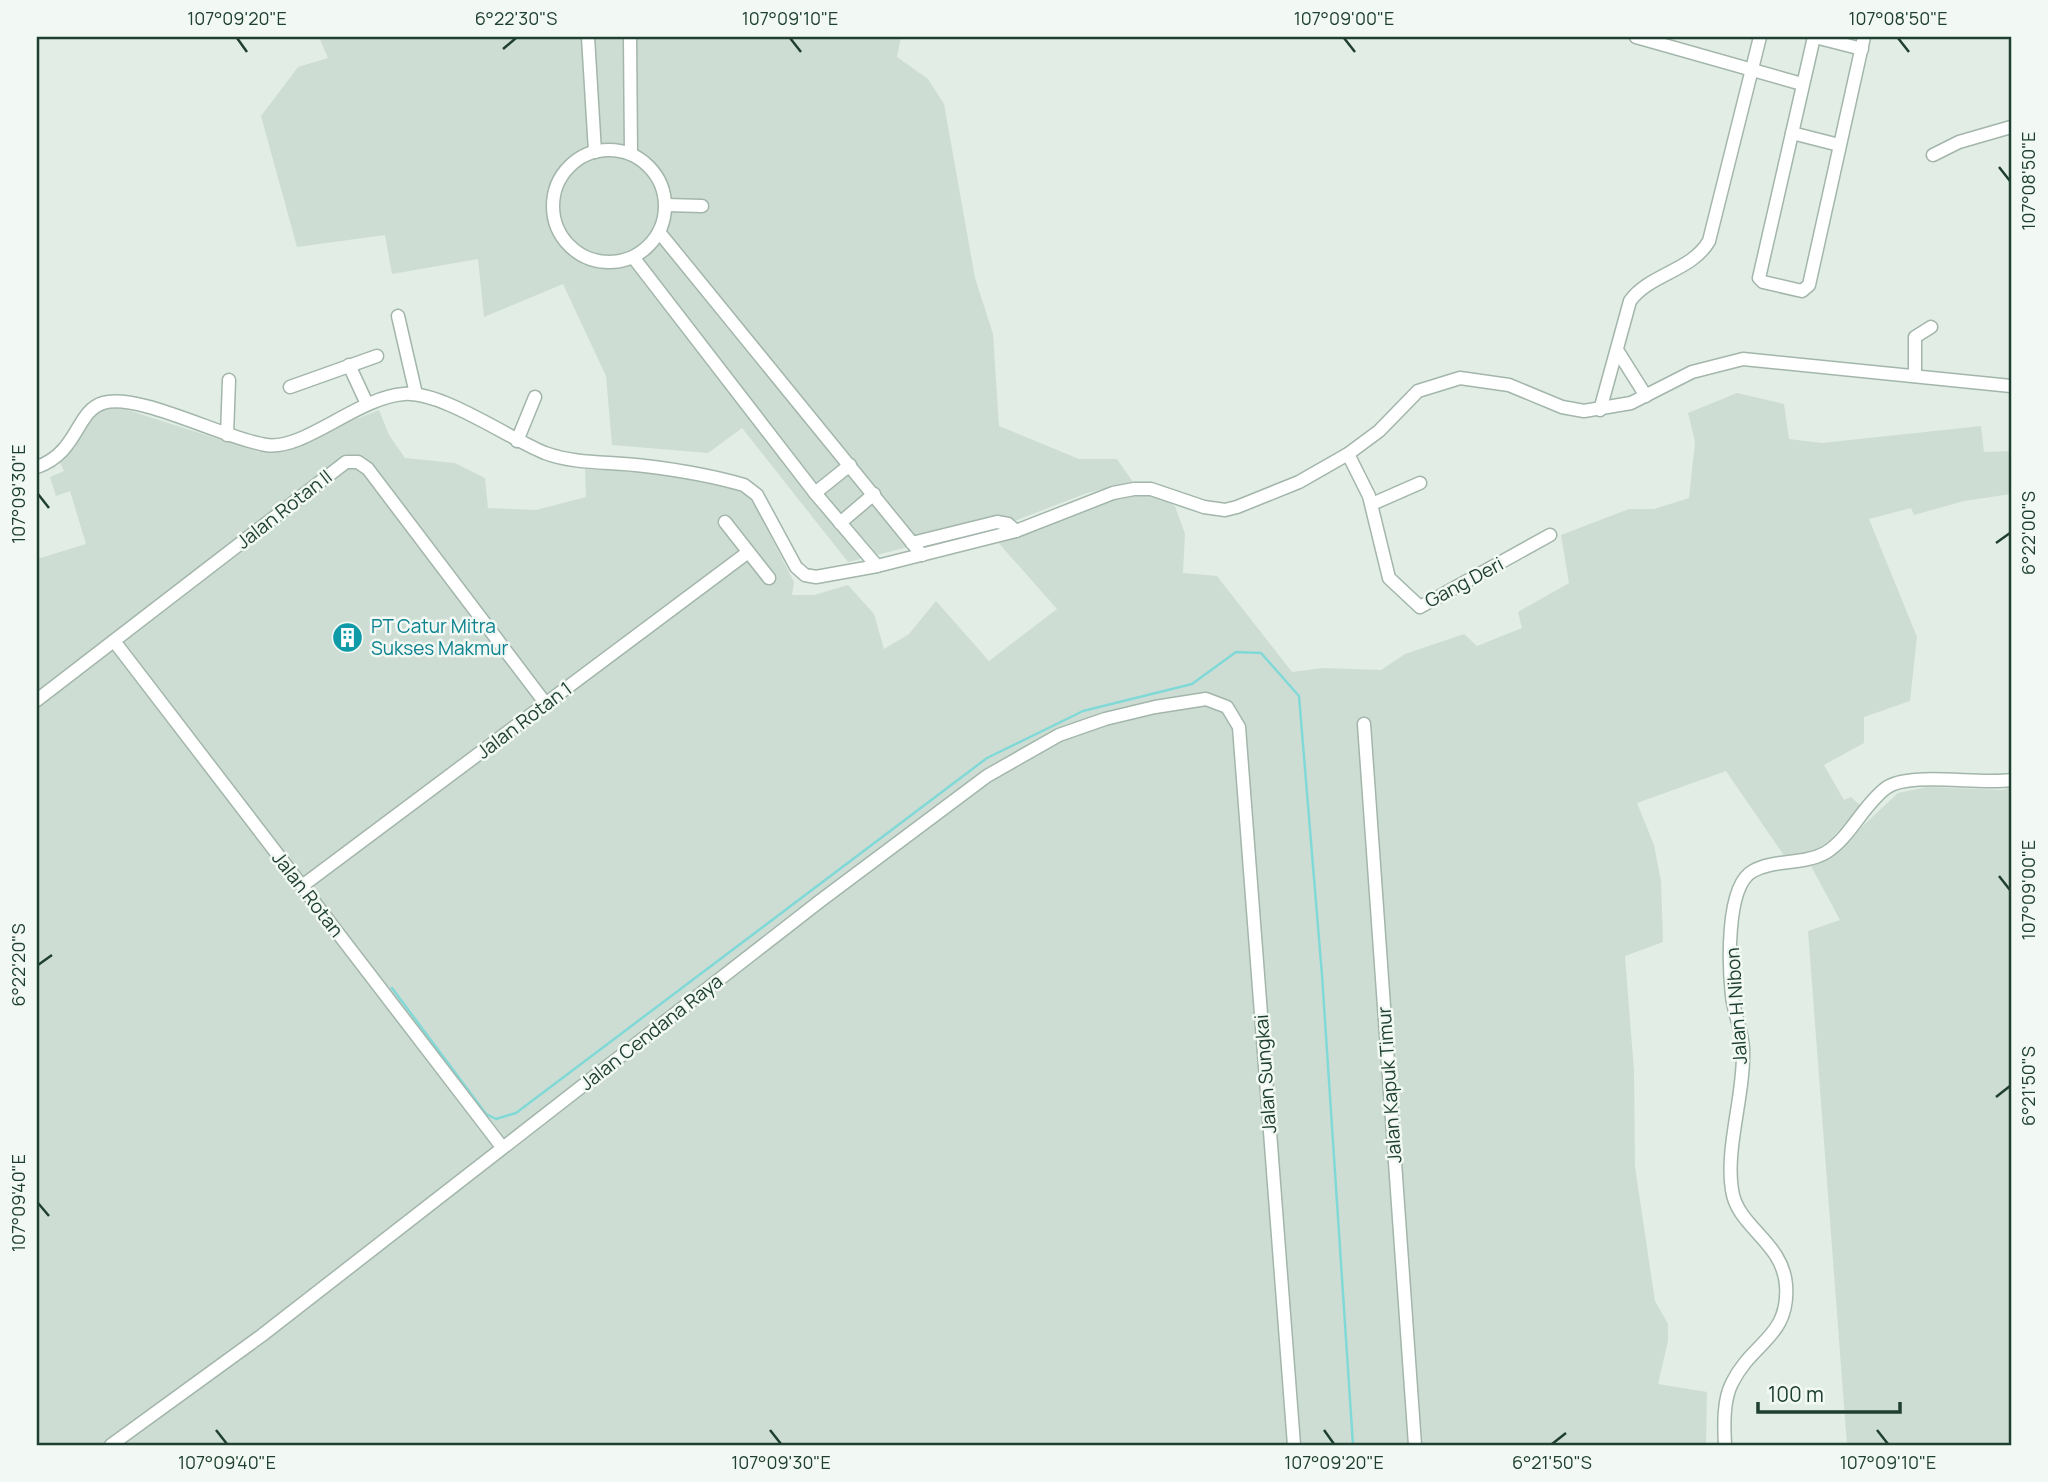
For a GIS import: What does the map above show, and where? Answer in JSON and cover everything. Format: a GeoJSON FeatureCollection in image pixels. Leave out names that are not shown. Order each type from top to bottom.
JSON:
{"type":"FeatureCollection","features":[{"type":"Feature","properties":{"kind":"street"},"geometry":{"type":"LineString","coordinates":[[588,37],[595,152]]}},
{"type":"Feature","properties":{"kind":"street"},"geometry":{"type":"LineString","coordinates":[[630,37],[631,154]]}},
{"type":"Feature","properties":{"kind":"street"},"geometry":{"type":"LineString","coordinates":[[1636,37],[1802,84]]}},
{"type":"Feature","properties":{"kind":"street"},"geometry":{"type":"LineString","coordinates":[[1600,410],[1623,317],[1634,295],[1700,254],[1709,241],[1760,37]]}},
{"type":"Feature","properties":{"kind":"street"},"geometry":{"type":"LineString","coordinates":[[1814,37],[1863,43],[1809,285],[1802,291],[1763,282],[1759,278],[1814,37]]}},
{"type":"Feature","properties":{"kind":"street"},"geometry":{"type":"LineString","coordinates":[[1933,155],[1959,142],[2011,127]]}},
{"type":"Feature","properties":{"kind":"street"},"geometry":{"type":"LineString","coordinates":[[1792,133],[1839,145]]}},
{"type":"Feature","properties":{"kind":"street"},"geometry":{"type":"LineString","coordinates":[[613,150],[631,154],[653,171],[663,187],[666,205],[659,232],[648,247],[633,257],[615,262],[587,258],[572,248],[556,225],[553,207],[560,180],[571,165],[595,152],[613,150]]}},
{"type":"Feature","properties":{"kind":"street"},"geometry":{"type":"LineString","coordinates":[[666,205],[702,206]]}},
{"type":"Feature","properties":{"kind":"street"},"geometry":{"type":"LineString","coordinates":[[659,232],[922,555]]}},
{"type":"Feature","properties":{"kind":"street"},"geometry":{"type":"LineString","coordinates":[[633,257],[815,493],[877,566]]}},
{"type":"Feature","properties":{"kind":"street"},"geometry":{"type":"LineString","coordinates":[[398,316],[416,394]]}},
{"type":"Feature","properties":{"kind":"street"},"geometry":{"type":"LineString","coordinates":[[1915,376],[1915,337],[1931,327]]}},
{"type":"Feature","properties":{"kind":"street"},"geometry":{"type":"LineString","coordinates":[[1617,350],[1646,397]]}},
{"type":"Feature","properties":{"kind":"street"},"geometry":{"type":"LineString","coordinates":[[290,387],[377,356]]}},
{"type":"Feature","properties":{"kind":"street"},"geometry":{"type":"LineString","coordinates":[[37,467],[61,455],[90,410],[104,402],[134,404],[227,435],[264,445],[282,445],[366,404],[392,396],[416,394],[460,411],[517,441],[579,462],[645,466],[744,485],[757,495],[793,562],[805,575],[831,576],[1016,531],[1113,493],[1134,489],[1151,488],[1204,507],[1225,510],[1298,482],[1348,454],[1380,431],[1418,391],[1460,378],[1509,384],[1574,410],[1600,410],[1646,397],[1699,369],[1743,359],[2011,386]]}},
{"type":"Feature","properties":{"kind":"street"},"geometry":{"type":"LineString","coordinates":[[349,365],[366,404]]}},
{"type":"Feature","properties":{"kind":"street"},"geometry":{"type":"LineString","coordinates":[[227,435],[229,380]]}},
{"type":"Feature","properties":{"kind":"street"},"geometry":{"type":"LineString","coordinates":[[517,441],[535,397]]}},
{"type":"Feature","properties":{"kind":"street","name":"Gang Deri"},"geometry":{"type":"LineString","coordinates":[[1348,454],[1372,504],[1390,578],[1420,607],[1550,535]]}},
{"type":"Feature","properties":{"kind":"street","name":"Jalan Rotan II"},"geometry":{"type":"LineString","coordinates":[[37,700],[346,462],[358,462],[368,469],[546,704]]}},
{"type":"Feature","properties":{"kind":"street"},"geometry":{"type":"LineString","coordinates":[[815,493],[850,465]]}},
{"type":"Feature","properties":{"kind":"street"},"geometry":{"type":"LineString","coordinates":[[1372,504],[1420,483]]}},
{"type":"Feature","properties":{"kind":"street"},"geometry":{"type":"LineString","coordinates":[[840,523],[874,494]]}},
{"type":"Feature","properties":{"kind":"street"},"geometry":{"type":"LineString","coordinates":[[725,522],[769,578]]}},
{"type":"Feature","properties":{"kind":"street"},"geometry":{"type":"LineString","coordinates":[[912,543],[997,522],[1008,524],[1016,531]]}},
{"type":"Feature","properties":{"kind":"street","name":"Jalan Rotan 1"},"geometry":{"type":"LineString","coordinates":[[302,886],[747,553]]}},
{"type":"Feature","properties":{"kind":"street","name":"Jalan Rotan"},"geometry":{"type":"LineString","coordinates":[[114,641],[502,1147]]}},
{"type":"Feature","properties":{"kind":"street","name":"Jalan Cendana Raya"},"geometry":{"type":"LineString","coordinates":[[111,1445],[261,1336],[831,893],[1006,764],[1059,735],[1105,719],[1206,699],[1227,707]]}},
{"type":"Feature","properties":{"kind":"street","name":"Jalan Sungkai"},"geometry":{"type":"LineString","coordinates":[[1227,707],[1239,727],[1244,805],[1251,853],[1294,1445]]}},
{"type":"Feature","properties":{"kind":"street","name":"Jalan Kapuk Timur"},"geometry":{"type":"LineString","coordinates":[[1364,723],[1415,1445]]}},
{"type":"Feature","properties":{"kind":"street","name":"Jalan H Nibon"},"geometry":{"type":"LineString","coordinates":[[1725,1445],[1729,1389],[1743,1363],[1782,1321],[1786,1293],[1779,1260],[1740,1211],[1732,1190],[1743,1060],[1730,962],[1738,887],[1746,876],[1759,869],[1826,852],[1882,791],[1898,782],[1925,779],[1987,782],[2011,779]]}},
{"type":"Feature","properties":{"kind":"shaded area"},"geometry":{"type":"Polygon","coordinates":[[[319,37],[901,37],[897,57],[928,79],[944,104],[975,278],[993,334],[999,426],[1079,459],[1117,459],[1133,482],[1087,493],[1017,520],[848,562],[742,428],[708,453],[612,445],[606,376],[563,284],[484,317],[478,259],[392,274],[385,235],[297,247],[261,116],[298,67],[328,58],[319,37]]]}},
{"type":"Feature","properties":{"kind":"shaded area"},"geometry":{"type":"Polygon","coordinates":[[[1737,393],[1784,404],[1789,439],[1822,443],[1981,426],[1984,452],[2011,451],[2011,494],[1964,501],[1914,515],[1911,508],[1869,519],[1917,637],[1910,701],[1864,717],[1864,743],[1824,765],[1844,800],[1851,797],[1861,806],[1830,840],[1814,851],[1785,857],[1726,771],[1637,803],[1654,845],[1661,881],[1663,942],[1625,956],[1634,1071],[1635,1167],[1655,1301],[1668,1324],[1668,1341],[1658,1384],[1707,1392],[1706,1445],[37,1445],[37,559],[86,544],[70,491],[56,496],[50,477],[64,471],[59,461],[75,447],[93,414],[115,406],[259,452],[292,445],[379,410],[389,435],[405,458],[455,463],[485,478],[488,508],[536,510],[586,497],[585,469],[651,472],[736,489],[751,498],[794,582],[792,595],[814,595],[848,585],[874,614],[884,649],[909,634],[936,601],[989,661],[1057,609],[996,540],[1045,527],[1115,498],[1152,494],[1175,506],[1185,534],[1183,573],[1217,576],[1292,672],[1323,668],[1381,670],[1405,654],[1464,634],[1477,646],[1522,628],[1518,612],[1569,583],[1561,535],[1629,509],[1654,509],[1689,498],[1695,442],[1688,413],[1737,393]]]}},
{"type":"Feature","properties":{"kind":"shaded area"},"geometry":{"type":"Polygon","coordinates":[[[1927,787],[2003,790],[2011,787],[2011,1445],[1847,1445],[1808,931],[1840,920],[1811,866],[1833,854],[1898,793],[1927,787]]]}},
{"type":"Feature","properties":{"kind":"waterway"},"geometry":{"type":"LineString","coordinates":[[392,988],[486,1114],[496,1119],[516,1113],[987,758],[1083,711],[1192,684],[1236,652],[1261,653],[1299,696],[1322,975],[1353,1445]]}},
{"type":"Feature","properties":{"kind":"place","name":"PT Catur Mitra Sukses Makmur"},"geometry":{"type":"Point","coordinates":[348,637]}}]}
